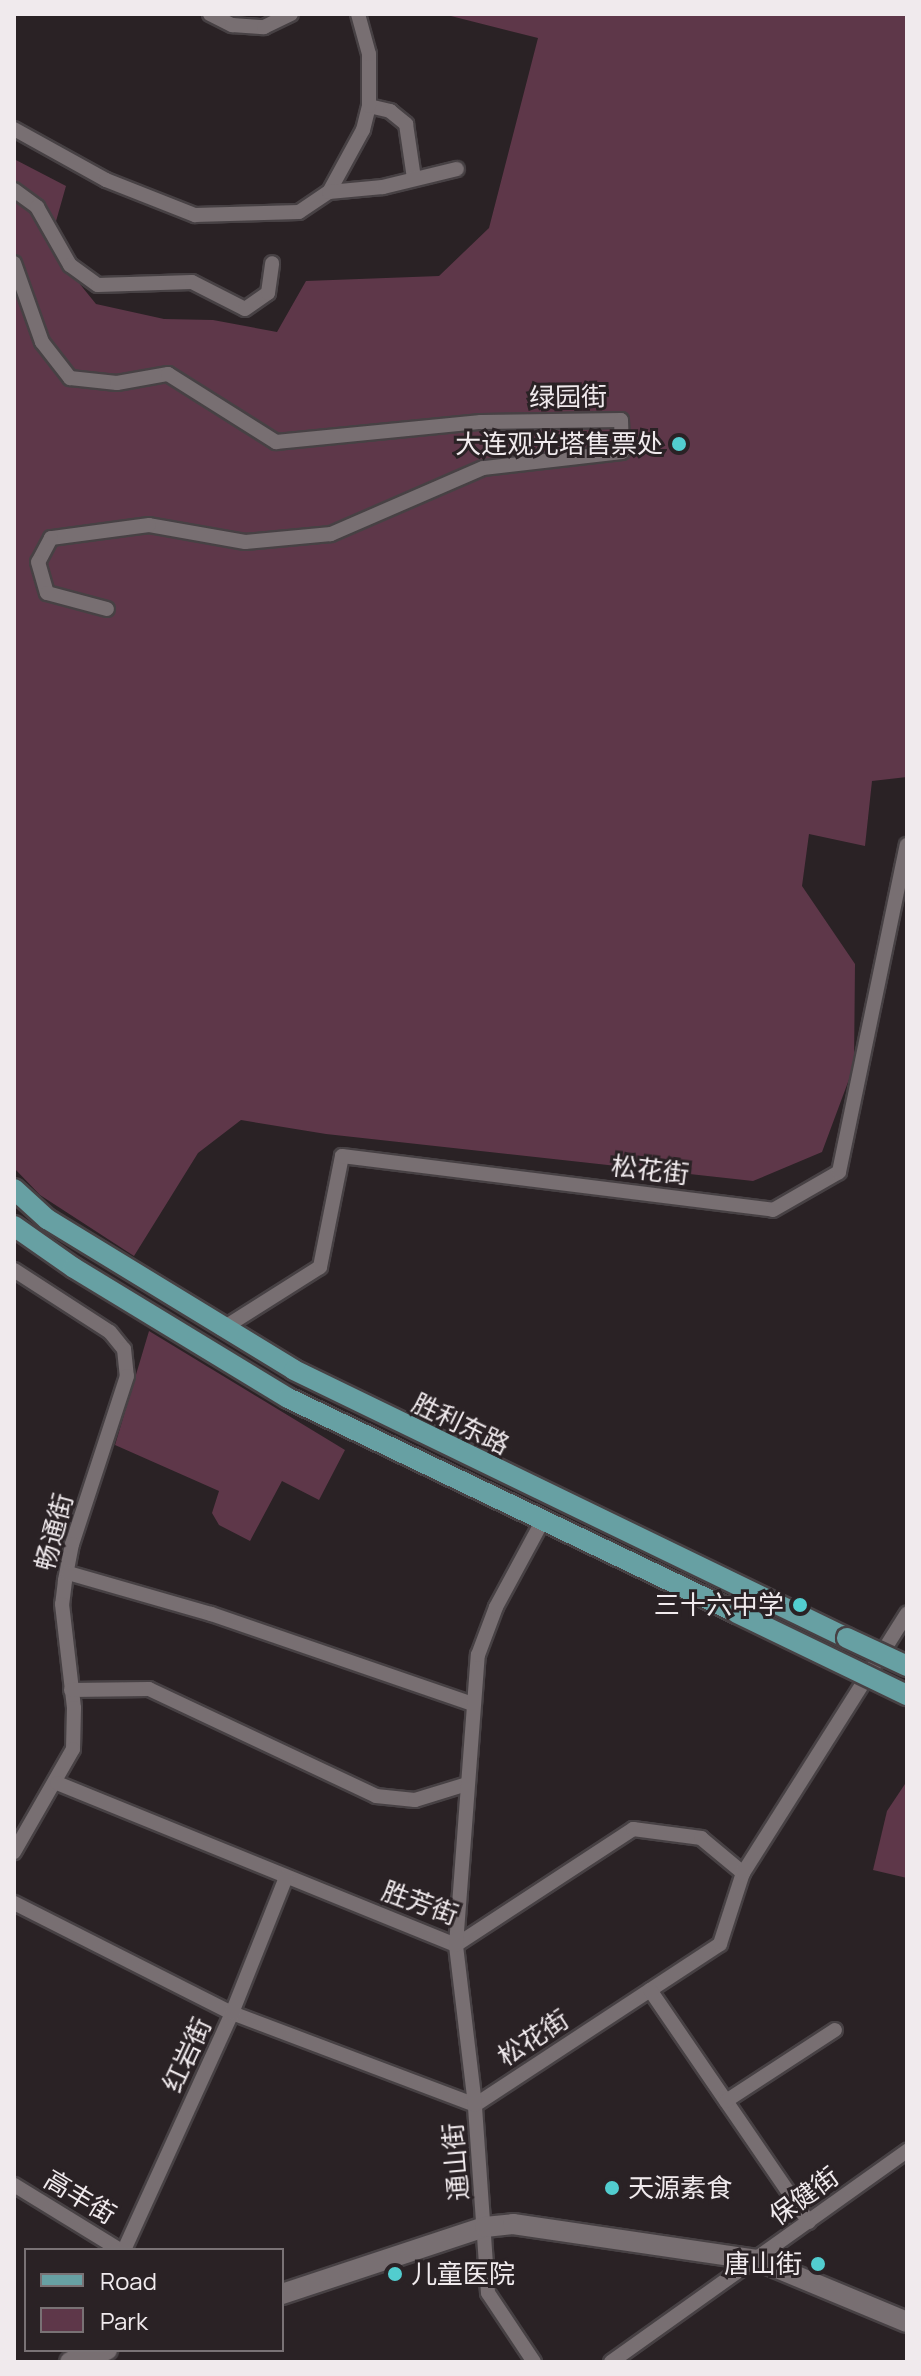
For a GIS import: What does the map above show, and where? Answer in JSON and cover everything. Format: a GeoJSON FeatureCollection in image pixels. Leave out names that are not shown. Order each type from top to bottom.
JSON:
{"type":"FeatureCollection","features":[{"type":"Feature","properties":{"kind":"main road","name":"胜利东路"},"geometry":{"type":"LineString","coordinates":[[14,1189],[47,1219],[222,1329],[513,1479],[907,1666]]}},
{"type":"Feature","properties":{"kind":"main road"},"geometry":{"type":"LineString","coordinates":[[14,1226],[254,1379],[907,1695]]}},
{"type":"Feature","properties":{"kind":"main road"},"geometry":{"type":"LineString","coordinates":[[284,2293],[485,2227],[513,2224],[758,2260],[907,2322]]}},
{"type":"Feature","properties":{"kind":"main road"},"geometry":{"type":"LineString","coordinates":[[70,2362],[101,2352]]}},
{"type":"Feature","properties":{"kind":"street"},"geometry":{"type":"LineString","coordinates":[[210,14],[232,25],[264,27],[291,14]]}},
{"type":"Feature","properties":{"kind":"street"},"geometry":{"type":"LineString","coordinates":[[14,129],[106,180],[195,215],[299,212],[329,192],[363,130],[369,106],[369,54],[358,14]]}},
{"type":"Feature","properties":{"kind":"street"},"geometry":{"type":"LineString","coordinates":[[369,106],[390,111],[406,124],[414,178]]}},
{"type":"Feature","properties":{"kind":"street"},"geometry":{"type":"LineString","coordinates":[[329,192],[383,187],[457,169]]}},
{"type":"Feature","properties":{"kind":"street"},"geometry":{"type":"LineString","coordinates":[[14,190],[37,207],[70,265],[98,285],[192,282],[245,309],[268,293],[272,263]]}},
{"type":"Feature","properties":{"kind":"street","name":"绿园街"},"geometry":{"type":"LineString","coordinates":[[14,263],[42,342],[70,378],[117,383],[168,374],[276,442],[481,422],[621,420],[622,452],[483,468],[331,534],[245,542],[149,525],[51,538],[38,562],[47,593],[107,609]]}},
{"type":"Feature","properties":{"kind":"street","name":"松花街"},"geometry":{"type":"LineString","coordinates":[[222,1329],[320,1267],[342,1156],[773,1210],[839,1172],[907,845]]}},
{"type":"Feature","properties":{"kind":"street","name":"畅通街"},"geometry":{"type":"LineString","coordinates":[[14,1270],[110,1332],[124,1349],[127,1376],[72,1544],[62,1604],[71,1690],[73,1749],[57,1783],[14,1852]]}},
{"type":"Feature","properties":{"kind":"street","name":"通山街"},"geometry":{"type":"LineString","coordinates":[[534,2362],[488,2293],[475,2105],[456,1945],[473,1704],[486,1629],[543,1520]]}},
{"type":"Feature","properties":{"kind":"street"},"geometry":{"type":"LineString","coordinates":[[68,1573],[211,1614],[473,1704]]}},
{"type":"Feature","properties":{"kind":"street","name":"松花街"},"geometry":{"type":"LineString","coordinates":[[475,2105],[720,1944],[743,1873],[907,1614]]}},
{"type":"Feature","properties":{"kind":"street"},"geometry":{"type":"LineString","coordinates":[[71,1690],[149,1689],[376,1796],[415,1800],[467,1784]]}},
{"type":"Feature","properties":{"kind":"street","name":"胜芳街"},"geometry":{"type":"LineString","coordinates":[[57,1783],[456,1945],[633,1829],[701,1838],[743,1873]]}},
{"type":"Feature","properties":{"kind":"street","name":"红岩街"},"geometry":{"type":"LineString","coordinates":[[123,2248],[232,2013],[286,1877]]}},
{"type":"Feature","properties":{"kind":"street"},"geometry":{"type":"LineString","coordinates":[[14,1903],[232,2013],[475,2105]]}},
{"type":"Feature","properties":{"kind":"street"},"geometry":{"type":"LineString","coordinates":[[650,1990],[809,2222]]}},
{"type":"Feature","properties":{"kind":"street"},"geometry":{"type":"LineString","coordinates":[[726,2101],[835,2030]]}},
{"type":"Feature","properties":{"kind":"street","name":"保健街"},"geometry":{"type":"LineString","coordinates":[[611,2362],[907,2151]]}},
{"type":"Feature","properties":{"kind":"street","name":"高丰街"},"geometry":{"type":"LineString","coordinates":[[14,2185],[119,2248]]}},
{"type":"Feature","properties":{"kind":"green space"},"geometry":{"type":"Polygon","coordinates":[[[443,14],[907,14],[907,777],[872,781],[865,846],[809,834],[802,886],[855,964],[854,1066],[822,1152],[753,1181],[326,1134],[241,1120],[198,1153],[134,1256],[40,1195],[14,1168],[14,159],[66,186],[49,246],[96,304],[164,319],[213,320],[277,332],[306,281],[439,276],[489,228],[538,38],[443,14]]]}},
{"type":"Feature","properties":{"kind":"green space"},"geometry":{"type":"Polygon","coordinates":[[[149,1331],[345,1450],[319,1500],[282,1481],[250,1541],[219,1525],[212,1513],[219,1491],[115,1445],[149,1331]]]}},
{"type":"Feature","properties":{"kind":"green space"},"geometry":{"type":"Polygon","coordinates":[[[907,1781],[907,1878],[873,1870],[887,1811],[907,1781]]]}},
{"type":"Feature","properties":{"kind":"place","name":"大连观光塔售票处"},"geometry":{"type":"Point","coordinates":[679,444]}},
{"type":"Feature","properties":{"kind":"place","name":"三十六中学"},"geometry":{"type":"Point","coordinates":[800,1605]}},
{"type":"Feature","properties":{"kind":"place","name":"天源素食"},"geometry":{"type":"Point","coordinates":[612,2188]}},
{"type":"Feature","properties":{"kind":"place","name":"唐山街"},"geometry":{"type":"Point","coordinates":[818,2264]}},
{"type":"Feature","properties":{"kind":"place","name":"儿童医院"},"geometry":{"type":"Point","coordinates":[395,2274]}}]}
